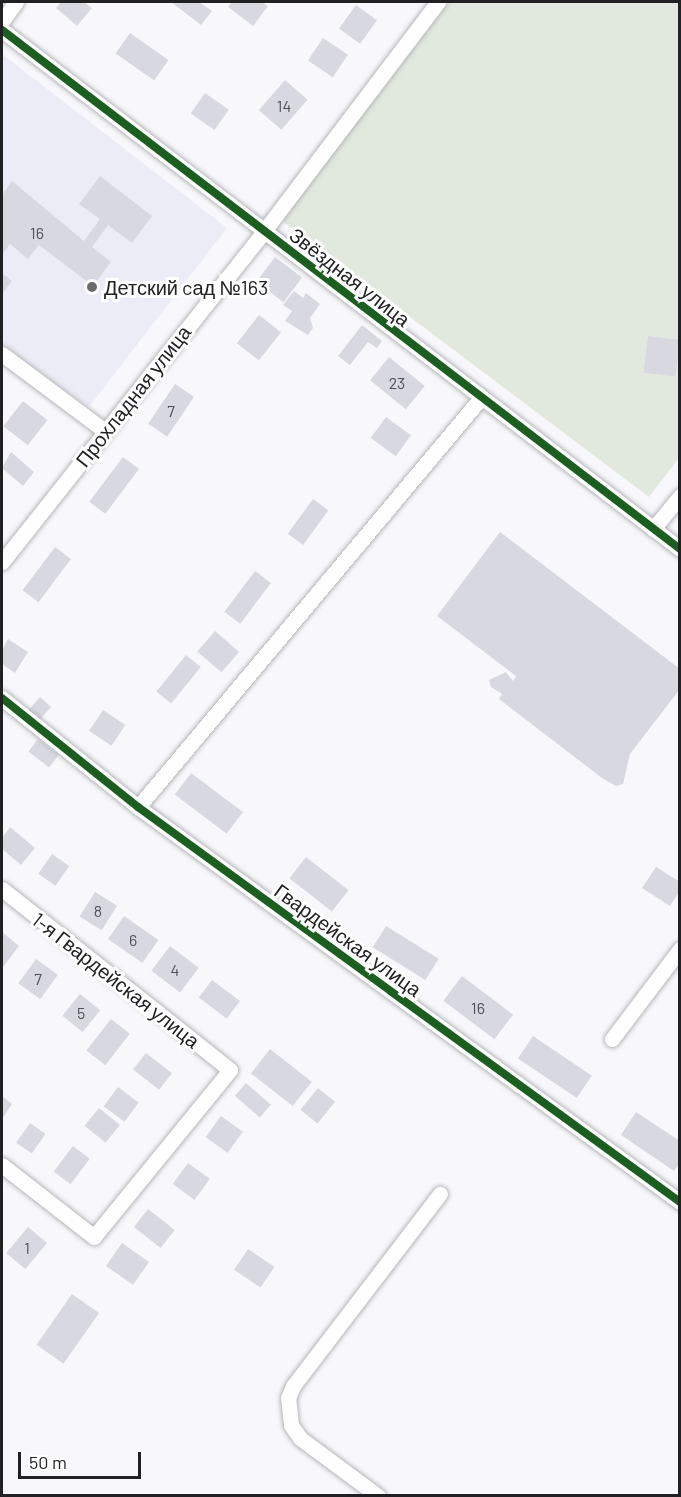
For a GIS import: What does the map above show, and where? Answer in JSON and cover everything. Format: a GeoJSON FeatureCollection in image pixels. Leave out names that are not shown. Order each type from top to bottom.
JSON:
{"type":"FeatureCollection","features":[{"type":"Feature","properties":{"kind":"street"},"geometry":{"type":"LineString","coordinates":[[2,21],[16,2]]}},
{"type":"Feature","properties":{"kind":"street","name":"Прохладная улица"},"geometry":{"type":"LineString","coordinates":[[2,562],[264,231],[438,2]]}},
{"type":"Feature","properties":{"kind":"street","name":"Звёздная улица"},"geometry":{"type":"LineString","coordinates":[[2,30],[480,399],[680,549]]}},
{"type":"Feature","properties":{"kind":"street"},"geometry":{"type":"LineString","coordinates":[[2,354],[105,431]]}},
{"type":"Feature","properties":{"kind":"street"},"geometry":{"type":"LineString","coordinates":[[138,807],[480,399]]}},
{"type":"Feature","properties":{"kind":"street"},"geometry":{"type":"LineString","coordinates":[[653,529],[680,496]]}},
{"type":"Feature","properties":{"kind":"street","name":"Гвардейская улица"},"geometry":{"type":"LineString","coordinates":[[2,698],[138,807],[680,1202]]}},
{"type":"Feature","properties":{"kind":"street","name":"1-я Гвардейская улица"},"geometry":{"type":"LineString","coordinates":[[2,889],[230,1070],[94,1236],[2,1165]]}},
{"type":"Feature","properties":{"kind":"street"},"geometry":{"type":"LineString","coordinates":[[612,1039],[680,949]]}},
{"type":"Feature","properties":{"kind":"street"},"geometry":{"type":"LineString","coordinates":[[378,1496],[300,1438],[291,1425],[288,1398],[293,1386],[440,1194]]}},
{"type":"Feature","properties":{"kind":"shaded area"},"geometry":{"type":"Polygon","coordinates":[[[449,2],[679,2],[679,458],[649,497],[281,220],[449,2]]]}},
{"type":"Feature","properties":{"kind":"shaded area","name":"Детский cад №163"},"geometry":{"type":"Polygon","coordinates":[[[2,54],[227,228],[89,407],[2,346],[2,54]]]}},
{"type":"Feature","properties":{"kind":"building"},"geometry":{"type":"Polygon","coordinates":[[[61,2],[84,2],[92,8],[77,26],[56,8],[61,2]]]}},
{"type":"Feature","properties":{"kind":"building"},"geometry":{"type":"Polygon","coordinates":[[[171,2],[199,2],[212,11],[201,25],[171,2]]]}},
{"type":"Feature","properties":{"kind":"building"},"geometry":{"type":"Polygon","coordinates":[[[232,2],[262,2],[268,6],[253,26],[228,7],[232,2]]]}},
{"type":"Feature","properties":{"kind":"building"},"geometry":{"type":"Polygon","coordinates":[[[356,5],[377,20],[360,44],[339,28],[356,5]]]}},
{"type":"Feature","properties":{"kind":"building"},"geometry":{"type":"Polygon","coordinates":[[[130,33],[169,60],[154,80],[116,53],[130,33]]]}},
{"type":"Feature","properties":{"kind":"building"},"geometry":{"type":"Polygon","coordinates":[[[323,38],[348,55],[333,77],[308,60],[323,38]]]}},
{"type":"Feature","properties":{"kind":"building"},"geometry":{"type":"Polygon","coordinates":[[[285,80],[308,100],[281,130],[259,110],[285,80]]]}},
{"type":"Feature","properties":{"kind":"building"},"geometry":{"type":"Polygon","coordinates":[[[205,93],[229,110],[214,130],[191,113],[205,93]]]}},
{"type":"Feature","properties":{"kind":"building"},"geometry":{"type":"Polygon","coordinates":[[[100,176],[152,216],[132,243],[108,225],[92,247],[111,262],[93,286],[39,245],[28,259],[10,244],[2,255],[2,195],[12,181],[84,241],[100,219],[79,204],[100,176]]]}},
{"type":"Feature","properties":{"kind":"building"},"geometry":{"type":"Polygon","coordinates":[[[275,257],[302,277],[283,302],[256,282],[275,257]]]}},
{"type":"Feature","properties":{"kind":"building"},"geometry":{"type":"Polygon","coordinates":[[[2,273],[12,281],[2,294],[2,273]]]}},
{"type":"Feature","properties":{"kind":"building"},"geometry":{"type":"Polygon","coordinates":[[[294,291],[303,298],[306,293],[320,304],[310,318],[313,328],[308,335],[285,321],[292,311],[283,305],[294,291]]]}},
{"type":"Feature","properties":{"kind":"building"},"geometry":{"type":"Polygon","coordinates":[[[259,315],[281,332],[259,361],[237,343],[259,315]]]}},
{"type":"Feature","properties":{"kind":"building"},"geometry":{"type":"Polygon","coordinates":[[[362,325],[382,341],[377,348],[368,342],[350,365],[338,356],[362,325]]]}},
{"type":"Feature","properties":{"kind":"building"},"geometry":{"type":"Polygon","coordinates":[[[648,336],[680,340],[675,377],[643,373],[648,336]]]}},
{"type":"Feature","properties":{"kind":"building"},"geometry":{"type":"Polygon","coordinates":[[[389,357],[425,386],[406,409],[370,380],[389,357]]]}},
{"type":"Feature","properties":{"kind":"building"},"geometry":{"type":"Polygon","coordinates":[[[175,384],[194,397],[167,437],[148,424],[175,384]]]}},
{"type":"Feature","properties":{"kind":"building"},"geometry":{"type":"Polygon","coordinates":[[[23,401],[47,420],[28,445],[3,426],[23,401]]]}},
{"type":"Feature","properties":{"kind":"building"},"geometry":{"type":"Polygon","coordinates":[[[386,417],[411,435],[396,456],[371,438],[386,417]]]}},
{"type":"Feature","properties":{"kind":"building"},"geometry":{"type":"Polygon","coordinates":[[[11,452],[34,472],[23,486],[2,468],[11,452]]]}},
{"type":"Feature","properties":{"kind":"building"},"geometry":{"type":"Polygon","coordinates":[[[123,457],[139,469],[105,514],[89,502],[123,457]]]}},
{"type":"Feature","properties":{"kind":"building"},"geometry":{"type":"Polygon","coordinates":[[[313,499],[328,510],[303,545],[288,534],[313,499]]]}},
{"type":"Feature","properties":{"kind":"building"},"geometry":{"type":"Polygon","coordinates":[[[500,532],[680,669],[680,689],[630,754],[623,784],[616,786],[602,778],[499,699],[502,694],[491,687],[489,680],[506,672],[513,681],[516,676],[437,616],[500,532]]]}},
{"type":"Feature","properties":{"kind":"building"},"geometry":{"type":"Polygon","coordinates":[[[55,547],[71,559],[38,602],[23,590],[55,547]]]}},
{"type":"Feature","properties":{"kind":"building"},"geometry":{"type":"Polygon","coordinates":[[[255,571],[271,583],[240,624],[224,612],[255,571]]]}},
{"type":"Feature","properties":{"kind":"building"},"geometry":{"type":"Polygon","coordinates":[[[215,631],[239,652],[221,672],[197,651],[215,631]]]}},
{"type":"Feature","properties":{"kind":"building"},"geometry":{"type":"Polygon","coordinates":[[[8,639],[28,652],[15,673],[2,664],[2,650],[8,639]]]}},
{"type":"Feature","properties":{"kind":"building"},"geometry":{"type":"Polygon","coordinates":[[[186,655],[201,667],[171,703],[156,692],[186,655]]]}},
{"type":"Feature","properties":{"kind":"building"},"geometry":{"type":"Polygon","coordinates":[[[40,697],[51,707],[39,720],[28,710],[40,697]]]}},
{"type":"Feature","properties":{"kind":"building"},"geometry":{"type":"Polygon","coordinates":[[[103,710],[125,725],[111,746],[89,731],[103,710]]]}},
{"type":"Feature","properties":{"kind":"building"},"geometry":{"type":"Polygon","coordinates":[[[38,739],[59,755],[49,767],[28,752],[38,739]]]}},
{"type":"Feature","properties":{"kind":"building"},"geometry":{"type":"Polygon","coordinates":[[[191,773],[243,812],[227,834],[175,795],[191,773]]]}},
{"type":"Feature","properties":{"kind":"building"},"geometry":{"type":"Polygon","coordinates":[[[10,827],[35,848],[21,865],[2,849],[2,838],[10,827]]]}},
{"type":"Feature","properties":{"kind":"building"},"geometry":{"type":"Polygon","coordinates":[[[52,854],[69,866],[55,886],[38,874],[52,854]]]}},
{"type":"Feature","properties":{"kind":"building"},"geometry":{"type":"Polygon","coordinates":[[[306,857],[349,890],[332,912],[289,878],[306,857]]]}},
{"type":"Feature","properties":{"kind":"building"},"geometry":{"type":"Polygon","coordinates":[[[656,867],[680,882],[680,891],[670,906],[642,888],[656,867]]]}},
{"type":"Feature","properties":{"kind":"building"},"geometry":{"type":"Polygon","coordinates":[[[95,892],[117,906],[102,930],[80,917],[95,892]]]}},
{"type":"Feature","properties":{"kind":"building"},"geometry":{"type":"Polygon","coordinates":[[[124,916],[158,940],[142,963],[108,939],[124,916]]]}},
{"type":"Feature","properties":{"kind":"building"},"geometry":{"type":"Polygon","coordinates":[[[386,926],[439,959],[425,980],[373,947],[386,926]]]}},
{"type":"Feature","properties":{"kind":"building"},"geometry":{"type":"Polygon","coordinates":[[[2,932],[19,946],[3,967],[2,965],[2,932]]]}},
{"type":"Feature","properties":{"kind":"building"},"geometry":{"type":"Polygon","coordinates":[[[170,946],[199,968],[180,992],[151,971],[170,946]]]}},
{"type":"Feature","properties":{"kind":"building"},"geometry":{"type":"Polygon","coordinates":[[[36,959],[58,975],[40,999],[18,983],[36,959]]]}},
{"type":"Feature","properties":{"kind":"building"},"geometry":{"type":"Polygon","coordinates":[[[462,976],[513,1015],[494,1039],[443,1001],[462,976]]]}},
{"type":"Feature","properties":{"kind":"building"},"geometry":{"type":"Polygon","coordinates":[[[212,980],[240,1001],[227,1019],[199,998],[212,980]]]}},
{"type":"Feature","properties":{"kind":"building"},"geometry":{"type":"Polygon","coordinates":[[[80,994],[100,1010],[83,1032],[62,1016],[80,994]]]}},
{"type":"Feature","properties":{"kind":"building"},"geometry":{"type":"Polygon","coordinates":[[[111,1019],[130,1034],[105,1065],[86,1051],[111,1019]]]}},
{"type":"Feature","properties":{"kind":"building"},"geometry":{"type":"Polygon","coordinates":[[[533,1036],[592,1076],[577,1098],[518,1058],[533,1036]]]}},
{"type":"Feature","properties":{"kind":"building"},"geometry":{"type":"Polygon","coordinates":[[[270,1049],[312,1082],[293,1106],[251,1073],[270,1049]]]}},
{"type":"Feature","properties":{"kind":"building"},"geometry":{"type":"Polygon","coordinates":[[[146,1053],[172,1073],[159,1090],[133,1070],[146,1053]]]}},
{"type":"Feature","properties":{"kind":"building"},"geometry":{"type":"Polygon","coordinates":[[[246,1083],[271,1105],[260,1117],[235,1096],[246,1083]]]}},
{"type":"Feature","properties":{"kind":"building"},"geometry":{"type":"Polygon","coordinates":[[[118,1087],[139,1103],[124,1122],[104,1106],[118,1087]]]}},
{"type":"Feature","properties":{"kind":"building"},"geometry":{"type":"Polygon","coordinates":[[[318,1088],[335,1102],[317,1124],[300,1110],[318,1088]]]}},
{"type":"Feature","properties":{"kind":"building"},"geometry":{"type":"Polygon","coordinates":[[[2,1096],[12,1104],[2,1119],[2,1096]]]}},
{"type":"Feature","properties":{"kind":"building"},"geometry":{"type":"Polygon","coordinates":[[[99,1108],[120,1125],[106,1143],[85,1126],[99,1108]]]}},
{"type":"Feature","properties":{"kind":"building"},"geometry":{"type":"Polygon","coordinates":[[[636,1112],[680,1141],[680,1163],[674,1171],[621,1135],[636,1112]]]}},
{"type":"Feature","properties":{"kind":"building"},"geometry":{"type":"Polygon","coordinates":[[[221,1116],[243,1132],[228,1153],[206,1137],[221,1116]]]}},
{"type":"Feature","properties":{"kind":"building"},"geometry":{"type":"Polygon","coordinates":[[[30,1123],[46,1134],[32,1154],[16,1143],[30,1123]]]}},
{"type":"Feature","properties":{"kind":"building"},"geometry":{"type":"Polygon","coordinates":[[[73,1146],[90,1159],[71,1184],[54,1172],[73,1146]]]}},
{"type":"Feature","properties":{"kind":"building"},"geometry":{"type":"Polygon","coordinates":[[[188,1163],[210,1179],[195,1200],[173,1184],[188,1163]]]}},
{"type":"Feature","properties":{"kind":"building"},"geometry":{"type":"Polygon","coordinates":[[[148,1209],[175,1230],[161,1248],[134,1227],[148,1209]]]}},
{"type":"Feature","properties":{"kind":"building"},"geometry":{"type":"Polygon","coordinates":[[[28,1227],[47,1243],[25,1269],[6,1253],[28,1227]]]}},
{"type":"Feature","properties":{"kind":"building"},"geometry":{"type":"Polygon","coordinates":[[[122,1243],[149,1262],[133,1285],[106,1266],[122,1243]]]}},
{"type":"Feature","properties":{"kind":"building"},"geometry":{"type":"Polygon","coordinates":[[[248,1249],[275,1267],[261,1288],[234,1270],[248,1249]]]}},
{"type":"Feature","properties":{"kind":"building"},"geometry":{"type":"Polygon","coordinates":[[[72,1294],[99,1313],[63,1364],[36,1345],[72,1294]]]}},
{"type":"Feature","properties":{"kind":"cycle path"},"geometry":{"type":"LineString","coordinates":[[2,30],[680,549]]}},
{"type":"Feature","properties":{"kind":"cycle path"},"geometry":{"type":"LineString","coordinates":[[2,698],[138,807],[680,1202]]}},
{"type":"Feature","properties":{"kind":"place","name":"Детский cад №163"},"geometry":{"type":"Point","coordinates":[92,287]}}]}
